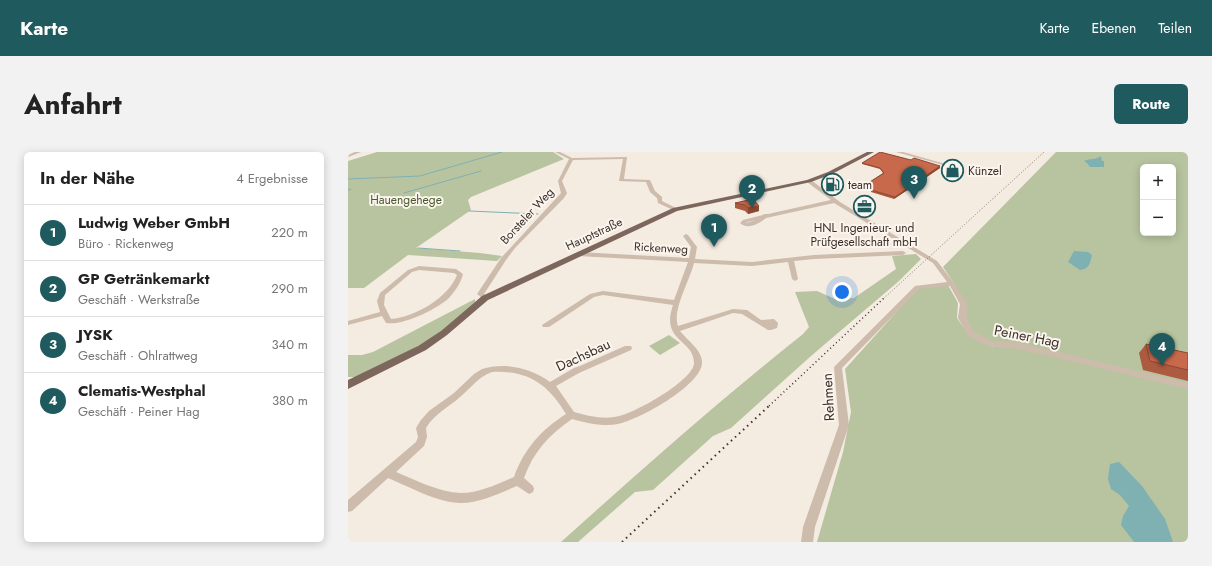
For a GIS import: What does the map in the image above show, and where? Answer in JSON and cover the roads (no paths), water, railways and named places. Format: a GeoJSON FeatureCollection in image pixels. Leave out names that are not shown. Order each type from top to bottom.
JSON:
{"type":"FeatureCollection","features":[{"type":"Feature","properties":{"kind":"main road","name":"Hauptstraße"},"geometry":{"type":"LineString","coordinates":[[348,385],[422,348],[444,333],[485,298],[674,209],[809,181],[871,152]]}},
{"type":"Feature","properties":{"kind":"street"},"geometry":{"type":"LineString","coordinates":[[348,156],[359,152]]}},
{"type":"Feature","properties":{"kind":"street"},"geometry":{"type":"LineString","coordinates":[[557,152],[571,159],[625,158],[621,180],[648,181],[653,192],[659,196],[660,202],[674,209]]}},
{"type":"Feature","properties":{"kind":"street"},"geometry":{"type":"LineString","coordinates":[[898,152],[947,165]]}},
{"type":"Feature","properties":{"kind":"street","name":"Borsteler Weg"},"geometry":{"type":"LineString","coordinates":[[485,298],[480,294],[503,260],[522,236],[561,198],[564,193],[560,182],[571,159]]}},
{"type":"Feature","properties":{"kind":"street","name":"Peiner Hag"},"geometry":{"type":"LineString","coordinates":[[809,181],[834,201],[913,251],[935,262],[952,284],[964,304],[962,318],[971,334],[991,344],[1020,346],[1188,386]]}},
{"type":"Feature","properties":{"kind":"street"},"geometry":{"type":"LineString","coordinates":[[766,215],[834,201]]}},
{"type":"Feature","properties":{"kind":"street"},"geometry":{"type":"LineString","coordinates":[[348,507],[423,441],[424,436],[421,428],[427,418],[456,396],[483,372],[496,368],[504,368],[535,377],[550,386],[571,415],[593,420],[618,420],[638,413],[658,402],[680,386],[696,370],[698,363],[689,345],[675,330],[672,318],[693,261],[694,247],[686,236]]}},
{"type":"Feature","properties":{"kind":"street","name":"Rickenweg"},"geometry":{"type":"LineString","coordinates":[[578,254],[752,264],[814,257],[903,253]]}},
{"type":"Feature","properties":{"kind":"street"},"geometry":{"type":"LineString","coordinates":[[791,260],[795,279]]}},
{"type":"Feature","properties":{"kind":"street"},"geometry":{"type":"LineString","coordinates":[[419,268],[436,269],[456,271],[460,274],[453,287],[443,299],[414,315],[393,322],[389,321],[383,313],[380,297],[410,271],[419,268]]}},
{"type":"Feature","properties":{"kind":"street","name":"Rehmen"},"geometry":{"type":"LineString","coordinates":[[807,542],[809,527],[844,425],[838,367],[917,287],[952,284]]}},
{"type":"Feature","properties":{"kind":"street"},"geometry":{"type":"LineString","coordinates":[[546,325],[592,295],[603,293],[677,303]]}},
{"type":"Feature","properties":{"kind":"street"},"geometry":{"type":"LineString","coordinates":[[675,330],[733,311],[744,312],[760,322]]}},
{"type":"Feature","properties":{"kind":"street"},"geometry":{"type":"LineString","coordinates":[[348,323],[383,313]]}},
{"type":"Feature","properties":{"kind":"street","name":"Dachsbau"},"geometry":{"type":"LineString","coordinates":[[550,386],[577,370],[628,348]]}},
{"type":"Feature","properties":{"kind":"street"},"geometry":{"type":"LineString","coordinates":[[388,473],[451,497],[463,498],[495,490],[518,480],[524,461],[535,446],[551,427],[571,415]]}},
{"type":"Feature","properties":{"kind":"street"},"geometry":{"type":"LineString","coordinates":[[518,480],[528,489]]}},
{"type":"Feature","properties":{"kind":"water"},"geometry":{"type":"Polygon","coordinates":[[[1101,156],[1102,161],[1104,161],[1104,167],[1090,167],[1084,161],[1097,158],[1101,156]]]}},
{"type":"Feature","properties":{"kind":"water"},"geometry":{"type":"Polygon","coordinates":[[[1074,251],[1088,252],[1092,255],[1090,263],[1087,267],[1080,270],[1068,262],[1074,251]]]}},
{"type":"Feature","properties":{"kind":"water"},"geometry":{"type":"Polygon","coordinates":[[[1119,462],[1142,486],[1165,519],[1173,542],[1134,542],[1121,525],[1123,516],[1129,506],[1120,495],[1111,489],[1108,479],[1110,464],[1119,462]]]}},
{"type":"Feature","properties":{"kind":"waterway"},"geometry":{"type":"LineString","coordinates":[[348,179],[420,176],[502,152]]}},
{"type":"Feature","properties":{"kind":"waterway"},"geometry":{"type":"LineString","coordinates":[[404,193],[481,171]]}},
{"type":"Feature","properties":{"kind":"waterway"},"geometry":{"type":"LineString","coordinates":[[469,211],[538,214]]}},
{"type":"Feature","properties":{"kind":"waterway"},"geometry":{"type":"LineString","coordinates":[[418,248],[460,251]]}},
{"type":"Feature","properties":{"kind":"railway"},"geometry":{"type":"LineString","coordinates":[[883,299],[1044,152]]}},
{"type":"Feature","properties":{"kind":"railway"},"geometry":{"type":"LineString","coordinates":[[769,406],[884,298]]}},
{"type":"Feature","properties":{"kind":"railway"},"geometry":{"type":"LineString","coordinates":[[622,542],[770,405]]}},
{"type":"Feature","properties":{"kind":"place","name":"Künzel"},"geometry":{"type":"Point","coordinates":[952,171]}},
{"type":"Feature","properties":{"kind":"place","name":"team"},"geometry":{"type":"Point","coordinates":[833,185]}},
{"type":"Feature","properties":{"kind":"place","name":"JYSK"},"geometry":{"type":"Point","coordinates":[914,199]}},
{"type":"Feature","properties":{"kind":"place","name":"HNL Ingenieur- und Prüfgesellschaft mbH"},"geometry":{"type":"Point","coordinates":[864,207]}},
{"type":"Feature","properties":{"kind":"place","name":"GP Getränkemarkt"},"geometry":{"type":"Point","coordinates":[752,208]}},
{"type":"Feature","properties":{"kind":"place","name":"Ludwig Weber GmbH"},"geometry":{"type":"Point","coordinates":[714,247]}},
{"type":"Feature","properties":{"kind":"place","name":"Clematis-Westphal"},"geometry":{"type":"Point","coordinates":[1162,366]}},
{"type":"Feature","properties":{"kind":"park label","name":"Hauengehege"},"geometry":{"type":"Point","coordinates":[406,200]}}]}
